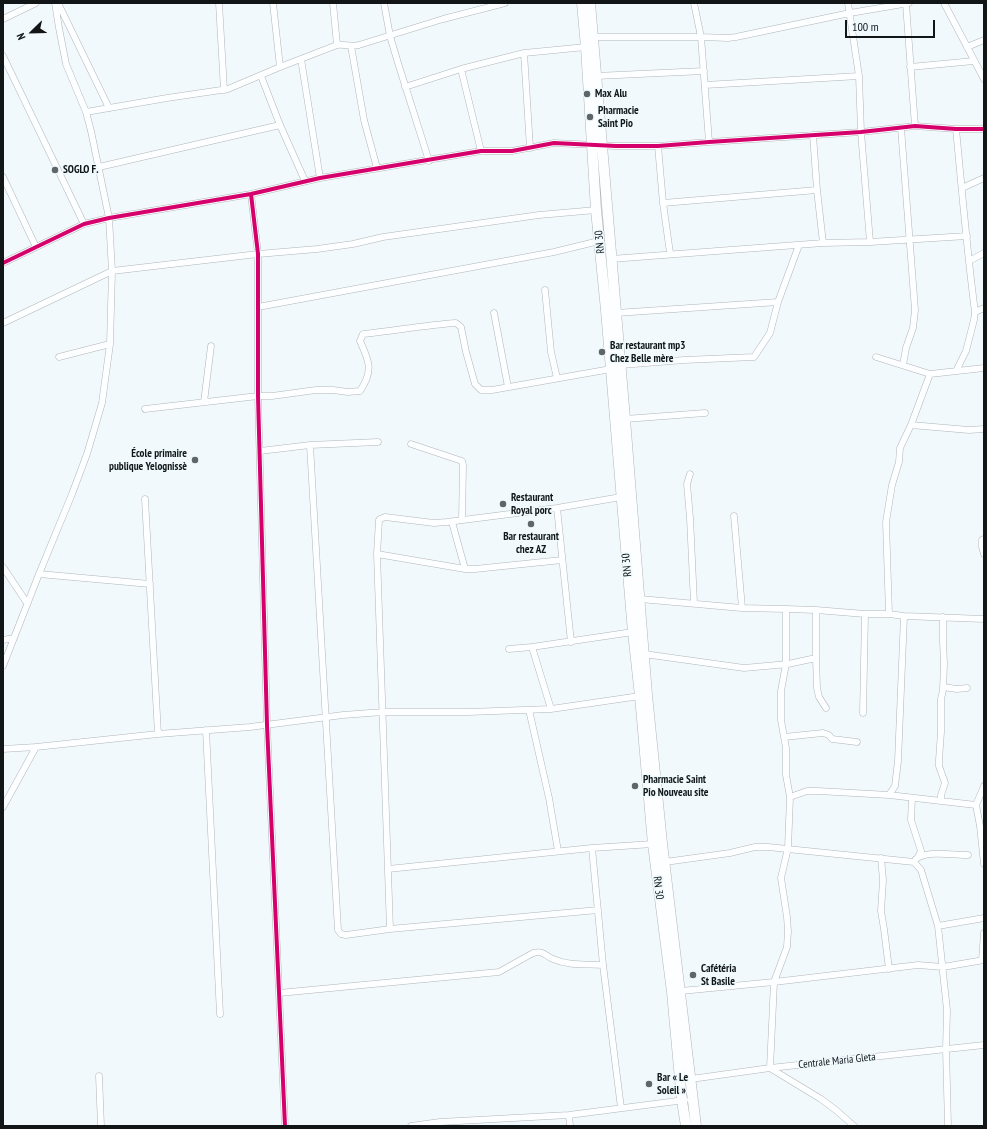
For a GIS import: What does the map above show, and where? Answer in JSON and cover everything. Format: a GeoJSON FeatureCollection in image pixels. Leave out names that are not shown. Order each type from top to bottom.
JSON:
{"type":"FeatureCollection","features":[{"type":"Feature","properties":{"kind":"main road","name":"RN 30"},"geometry":{"type":"LineString","coordinates":[[582,3],[616,313],[616,367],[621,497],[653,844],[672,992],[688,1100],[696,1126]]}},
{"type":"Feature","properties":{"kind":"main road","name":"RN 30"},"geometry":{"type":"LineString","coordinates":[[590,3],[596,76],[596,210],[616,367],[625,419],[644,654],[665,862],[691,1079],[686,1126]]}},
{"type":"Feature","properties":{"kind":"street"},"geometry":{"type":"LineString","coordinates":[[3,19],[36,3]]}},
{"type":"Feature","properties":{"kind":"street"},"geometry":{"type":"LineString","coordinates":[[56,3],[109,108]]}},
{"type":"Feature","properties":{"kind":"street"},"geometry":{"type":"LineString","coordinates":[[3,666],[72,494],[94,431],[102,403],[110,344],[112,271],[109,218],[86,112],[66,64],[56,3]]}},
{"type":"Feature","properties":{"kind":"street"},"geometry":{"type":"LineString","coordinates":[[220,3],[224,90]]}},
{"type":"Feature","properties":{"kind":"street"},"geometry":{"type":"LineString","coordinates":[[273,3],[280,67]]}},
{"type":"Feature","properties":{"kind":"street"},"geometry":{"type":"LineString","coordinates":[[333,3],[337,45]]}},
{"type":"Feature","properties":{"kind":"street"},"geometry":{"type":"LineString","coordinates":[[384,3],[390,36],[429,161]]}},
{"type":"Feature","properties":{"kind":"street"},"geometry":{"type":"LineString","coordinates":[[86,112],[224,90],[337,45],[358,45],[443,19],[505,3]]}},
{"type":"Feature","properties":{"kind":"street"},"geometry":{"type":"LineString","coordinates":[[694,3],[701,37],[710,142]]}},
{"type":"Feature","properties":{"kind":"street"},"geometry":{"type":"LineString","coordinates":[[848,3],[859,76],[861,132],[870,242]]}},
{"type":"Feature","properties":{"kind":"street"},"geometry":{"type":"LineString","coordinates":[[593,37],[728,38],[850,13],[908,3],[910,67],[915,126]]}},
{"type":"Feature","properties":{"kind":"street"},"geometry":{"type":"LineString","coordinates":[[944,3],[984,79]]}},
{"type":"Feature","properties":{"kind":"street"},"geometry":{"type":"LineString","coordinates":[[967,48],[984,40]]}},
{"type":"Feature","properties":{"kind":"street"},"geometry":{"type":"LineString","coordinates":[[351,46],[364,120],[377,168]]}},
{"type":"Feature","properties":{"kind":"street"},"geometry":{"type":"LineString","coordinates":[[405,87],[461,69],[524,53],[586,47]]}},
{"type":"Feature","properties":{"kind":"street"},"geometry":{"type":"LineString","coordinates":[[524,53],[530,148]]}},
{"type":"Feature","properties":{"kind":"street"},"geometry":{"type":"LineString","coordinates":[[3,56],[84,224]]}},
{"type":"Feature","properties":{"kind":"street"},"geometry":{"type":"LineString","coordinates":[[301,59],[320,178]]}},
{"type":"Feature","properties":{"kind":"street"},"geometry":{"type":"LineString","coordinates":[[910,67],[974,61]]}},
{"type":"Feature","properties":{"kind":"street"},"geometry":{"type":"LineString","coordinates":[[461,69],[481,151]]}},
{"type":"Feature","properties":{"kind":"street"},"geometry":{"type":"LineString","coordinates":[[596,76],[704,71]]}},
{"type":"Feature","properties":{"kind":"street"},"geometry":{"type":"LineString","coordinates":[[261,76],[280,125],[306,181]]}},
{"type":"Feature","properties":{"kind":"street"},"geometry":{"type":"LineString","coordinates":[[705,85],[859,76]]}},
{"type":"Feature","properties":{"kind":"street"},"geometry":{"type":"LineString","coordinates":[[99,167],[280,125]]}},
{"type":"Feature","properties":{"kind":"street"},"geometry":{"type":"LineString","coordinates":[[3,263],[84,224],[109,218],[251,194],[320,178],[429,161],[481,151],[512,151],[554,143],[658,146],[861,132],[915,126],[984,130]]}},
{"type":"Feature","properties":{"kind":"street"},"geometry":{"type":"LineString","coordinates":[[901,128],[909,240],[916,310],[913,328],[906,348],[903,365]]}},
{"type":"Feature","properties":{"kind":"street"},"geometry":{"type":"LineString","coordinates":[[956,129],[975,312],[966,351],[956,371]]}},
{"type":"Feature","properties":{"kind":"street"},"geometry":{"type":"LineString","coordinates":[[813,135],[823,243]]}},
{"type":"Feature","properties":{"kind":"street"},"geometry":{"type":"LineString","coordinates":[[658,146],[663,203],[670,253]]}},
{"type":"Feature","properties":{"kind":"street"},"geometry":{"type":"LineString","coordinates":[[3,177],[36,247]]}},
{"type":"Feature","properties":{"kind":"street"},"geometry":{"type":"LineString","coordinates":[[962,188],[984,178]]}},
{"type":"Feature","properties":{"kind":"street"},"geometry":{"type":"LineString","coordinates":[[663,203],[817,190]]}},
{"type":"Feature","properties":{"kind":"street"},"geometry":{"type":"LineString","coordinates":[[251,194],[258,254],[258,396],[267,725],[285,1126]]}},
{"type":"Feature","properties":{"kind":"street"},"geometry":{"type":"LineString","coordinates":[[3,323],[112,271],[258,254],[317,249],[353,244],[383,237],[539,215],[596,210]]}},
{"type":"Feature","properties":{"kind":"street"},"geometry":{"type":"LineString","coordinates":[[611,259],[670,253],[799,244],[870,242],[967,236]]}},
{"type":"Feature","properties":{"kind":"street"},"geometry":{"type":"LineString","coordinates":[[258,308],[554,252],[599,241]]}},
{"type":"Feature","properties":{"kind":"street"},"geometry":{"type":"LineString","coordinates":[[145,410],[316,390],[348,392],[360,391],[366,382],[369,370],[368,361],[360,341],[363,334],[438,324],[456,323],[461,327],[475,384],[481,390],[492,390],[616,367],[684,360],[754,357],[770,333],[778,302],[799,244]]}},
{"type":"Feature","properties":{"kind":"street"},"geometry":{"type":"LineString","coordinates":[[969,261],[984,252]]}},
{"type":"Feature","properties":{"kind":"street"},"geometry":{"type":"LineString","coordinates":[[545,290],[551,352],[557,378]]}},
{"type":"Feature","properties":{"kind":"street"},"geometry":{"type":"LineString","coordinates":[[616,313],[778,302]]}},
{"type":"Feature","properties":{"kind":"street"},"geometry":{"type":"LineString","coordinates":[[975,312],[984,308]]}},
{"type":"Feature","properties":{"kind":"street"},"geometry":{"type":"LineString","coordinates":[[494,313],[508,387]]}},
{"type":"Feature","properties":{"kind":"street"},"geometry":{"type":"LineString","coordinates":[[59,357],[110,344]]}},
{"type":"Feature","properties":{"kind":"street"},"geometry":{"type":"LineString","coordinates":[[204,402],[211,346]]}},
{"type":"Feature","properties":{"kind":"street"},"geometry":{"type":"LineString","coordinates":[[876,357],[930,374],[984,368]]}},
{"type":"Feature","properties":{"kind":"street"},"geometry":{"type":"LineString","coordinates":[[889,614],[886,522],[892,485],[899,462],[900,448],[911,425],[930,374]]}},
{"type":"Feature","properties":{"kind":"street"},"geometry":{"type":"LineString","coordinates":[[625,419],[705,413]]}},
{"type":"Feature","properties":{"kind":"street"},"geometry":{"type":"LineString","coordinates":[[911,425],[969,430],[984,429]]}},
{"type":"Feature","properties":{"kind":"street"},"geometry":{"type":"LineString","coordinates":[[260,451],[378,442]]}},
{"type":"Feature","properties":{"kind":"street"},"geometry":{"type":"LineString","coordinates":[[411,444],[462,461],[462,520]]}},
{"type":"Feature","properties":{"kind":"street"},"geometry":{"type":"LineString","coordinates":[[310,446],[338,930],[341,934],[346,935],[390,929],[598,910]]}},
{"type":"Feature","properties":{"kind":"street"},"geometry":{"type":"LineString","coordinates":[[690,474],[687,484],[694,603]]}},
{"type":"Feature","properties":{"kind":"street"},"geometry":{"type":"LineString","coordinates":[[390,929],[378,554],[379,520],[386,518],[434,523],[452,522],[557,508],[621,497]]}},
{"type":"Feature","properties":{"kind":"street"},"geometry":{"type":"LineString","coordinates":[[145,499],[158,734]]}},
{"type":"Feature","properties":{"kind":"street"},"geometry":{"type":"LineString","coordinates":[[557,508],[571,642]]}},
{"type":"Feature","properties":{"kind":"street"},"geometry":{"type":"LineString","coordinates":[[734,516],[742,608]]}},
{"type":"Feature","properties":{"kind":"street"},"geometry":{"type":"LineString","coordinates":[[452,522],[465,568]]}},
{"type":"Feature","properties":{"kind":"street"},"geometry":{"type":"LineString","coordinates":[[984,539],[982,540],[982,547],[984,554]]}},
{"type":"Feature","properties":{"kind":"street"},"geometry":{"type":"LineString","coordinates":[[378,554],[474,569],[562,560]]}},
{"type":"Feature","properties":{"kind":"street"},"geometry":{"type":"LineString","coordinates":[[3,567],[27,603]]}},
{"type":"Feature","properties":{"kind":"street"},"geometry":{"type":"LineString","coordinates":[[39,574],[150,584]]}},
{"type":"Feature","properties":{"kind":"street"},"geometry":{"type":"LineString","coordinates":[[640,599],[742,608],[816,610],[865,614],[984,619]]}},
{"type":"Feature","properties":{"kind":"street"},"geometry":{"type":"LineString","coordinates":[[786,609],[786,664],[781,691],[781,720],[786,748],[786,776],[790,797],[788,848],[781,878],[788,932],[787,947],[774,982],[770,1068],[837,1111],[854,1126]]}},
{"type":"Feature","properties":{"kind":"street"},"geometry":{"type":"LineString","coordinates":[[816,610],[816,658],[819,697],[826,708]]}},
{"type":"Feature","properties":{"kind":"street"},"geometry":{"type":"LineString","coordinates":[[863,713],[865,614]]}},
{"type":"Feature","properties":{"kind":"street"},"geometry":{"type":"LineString","coordinates":[[889,795],[895,786],[898,760],[904,616]]}},
{"type":"Feature","properties":{"kind":"street"},"geometry":{"type":"LineString","coordinates":[[941,801],[941,795],[945,783],[939,766],[941,699],[944,664],[942,641],[943,617]]}},
{"type":"Feature","properties":{"kind":"street"},"geometry":{"type":"LineString","coordinates":[[509,649],[571,642],[633,632]]}},
{"type":"Feature","properties":{"kind":"street"},"geometry":{"type":"LineString","coordinates":[[3,640],[14,638]]}},
{"type":"Feature","properties":{"kind":"street"},"geometry":{"type":"LineString","coordinates":[[532,647],[551,710]]}},
{"type":"Feature","properties":{"kind":"street"},"geometry":{"type":"LineString","coordinates":[[644,654],[744,668],[788,664],[816,658]]}},
{"type":"Feature","properties":{"kind":"street"},"geometry":{"type":"LineString","coordinates":[[943,687],[957,689],[967,688]]}},
{"type":"Feature","properties":{"kind":"street"},"geometry":{"type":"LineString","coordinates":[[3,749],[267,725],[383,712],[551,710],[640,696]]}},
{"type":"Feature","properties":{"kind":"street"},"geometry":{"type":"LineString","coordinates":[[529,710],[549,798],[558,851]]}},
{"type":"Feature","properties":{"kind":"street"},"geometry":{"type":"LineString","coordinates":[[206,730],[220,1014]]}},
{"type":"Feature","properties":{"kind":"street"},"geometry":{"type":"LineString","coordinates":[[784,736],[823,733],[829,735],[832,740],[857,742]]}},
{"type":"Feature","properties":{"kind":"street"},"geometry":{"type":"LineString","coordinates":[[3,807],[36,747]]}},
{"type":"Feature","properties":{"kind":"street"},"geometry":{"type":"LineString","coordinates":[[984,786],[976,805],[982,826],[984,864]]}},
{"type":"Feature","properties":{"kind":"street"},"geometry":{"type":"LineString","coordinates":[[790,797],[807,791],[818,791],[889,795],[976,805]]}},
{"type":"Feature","properties":{"kind":"street"},"geometry":{"type":"LineString","coordinates":[[912,798],[911,820],[921,851],[916,860]]}},
{"type":"Feature","properties":{"kind":"street"},"geometry":{"type":"LineString","coordinates":[[388,869],[558,851],[653,844]]}},
{"type":"Feature","properties":{"kind":"street"},"geometry":{"type":"LineString","coordinates":[[665,862],[730,853],[755,847],[777,847],[881,858],[916,860],[924,855],[968,855]]}},
{"type":"Feature","properties":{"kind":"street"},"geometry":{"type":"LineString","coordinates":[[592,848],[603,965],[621,1108]]}},
{"type":"Feature","properties":{"kind":"street"},"geometry":{"type":"LineString","coordinates":[[881,858],[883,880],[881,910],[889,969]]}},
{"type":"Feature","properties":{"kind":"street"},"geometry":{"type":"LineString","coordinates":[[916,860],[921,870],[938,926],[943,967],[947,1010],[946,1050],[948,1126]]}},
{"type":"Feature","properties":{"kind":"street"},"geometry":{"type":"LineString","coordinates":[[938,926],[984,918]]}},
{"type":"Feature","properties":{"kind":"street"},"geometry":{"type":"LineString","coordinates":[[681,991],[918,965],[943,967],[983,960],[984,933]]}},
{"type":"Feature","properties":{"kind":"street"},"geometry":{"type":"LineString","coordinates":[[279,994],[498,972],[533,953],[538,952],[544,953],[551,959],[566,964],[603,965]]}},
{"type":"Feature","properties":{"kind":"street","name":"Centrale Maria Gleta"},"geometry":{"type":"LineString","coordinates":[[691,1079],[770,1068],[984,1045]]}},
{"type":"Feature","properties":{"kind":"street"},"geometry":{"type":"LineString","coordinates":[[99,1076],[101,1126]]}},
{"type":"Feature","properties":{"kind":"street"},"geometry":{"type":"LineString","coordinates":[[411,1126],[440,1122],[570,1115],[688,1100]]}},
{"type":"Feature","properties":{"kind":"street"},"geometry":{"type":"LineString","coordinates":[[570,1115],[570,1126]]}},
{"type":"Feature","properties":{"kind":"cycle path"},"geometry":{"type":"LineString","coordinates":[[3,263],[84,224],[109,218],[251,194],[320,178],[481,151],[512,151],[554,143],[616,146],[658,146],[861,132],[915,126],[956,129],[984,129]]}},
{"type":"Feature","properties":{"kind":"cycle path"},"geometry":{"type":"LineString","coordinates":[[251,194],[258,254],[258,396],[267,725],[285,1126]]}},
{"type":"Feature","properties":{"kind":"place","name":"Max Alu"},"geometry":{"type":"Point","coordinates":[587,94]}},
{"type":"Feature","properties":{"kind":"place","name":"Pharmacie Saint Pio"},"geometry":{"type":"Point","coordinates":[590,117]}},
{"type":"Feature","properties":{"kind":"place","name":"SOGLO F."},"geometry":{"type":"Point","coordinates":[55,170]}},
{"type":"Feature","properties":{"kind":"place","name":"Bar restaurant mp3 Chez Belle mère"},"geometry":{"type":"Point","coordinates":[602,352]}},
{"type":"Feature","properties":{"kind":"place","name":"École primaire publique Yelognissè"},"geometry":{"type":"Point","coordinates":[195,460]}},
{"type":"Feature","properties":{"kind":"place","name":"Restaurant Royal porc"},"geometry":{"type":"Point","coordinates":[503,504]}},
{"type":"Feature","properties":{"kind":"place","name":"Bar restaurant chez AZ"},"geometry":{"type":"Point","coordinates":[531,524]}},
{"type":"Feature","properties":{"kind":"place","name":"Pharmacie Saint Pio Nouveau site"},"geometry":{"type":"Point","coordinates":[635,786]}},
{"type":"Feature","properties":{"kind":"place","name":"Cafétéria St Basile"},"geometry":{"type":"Point","coordinates":[693,975]}},
{"type":"Feature","properties":{"kind":"place","name":"Bar « Le Soleil »"},"geometry":{"type":"Point","coordinates":[649,1084]}}]}
